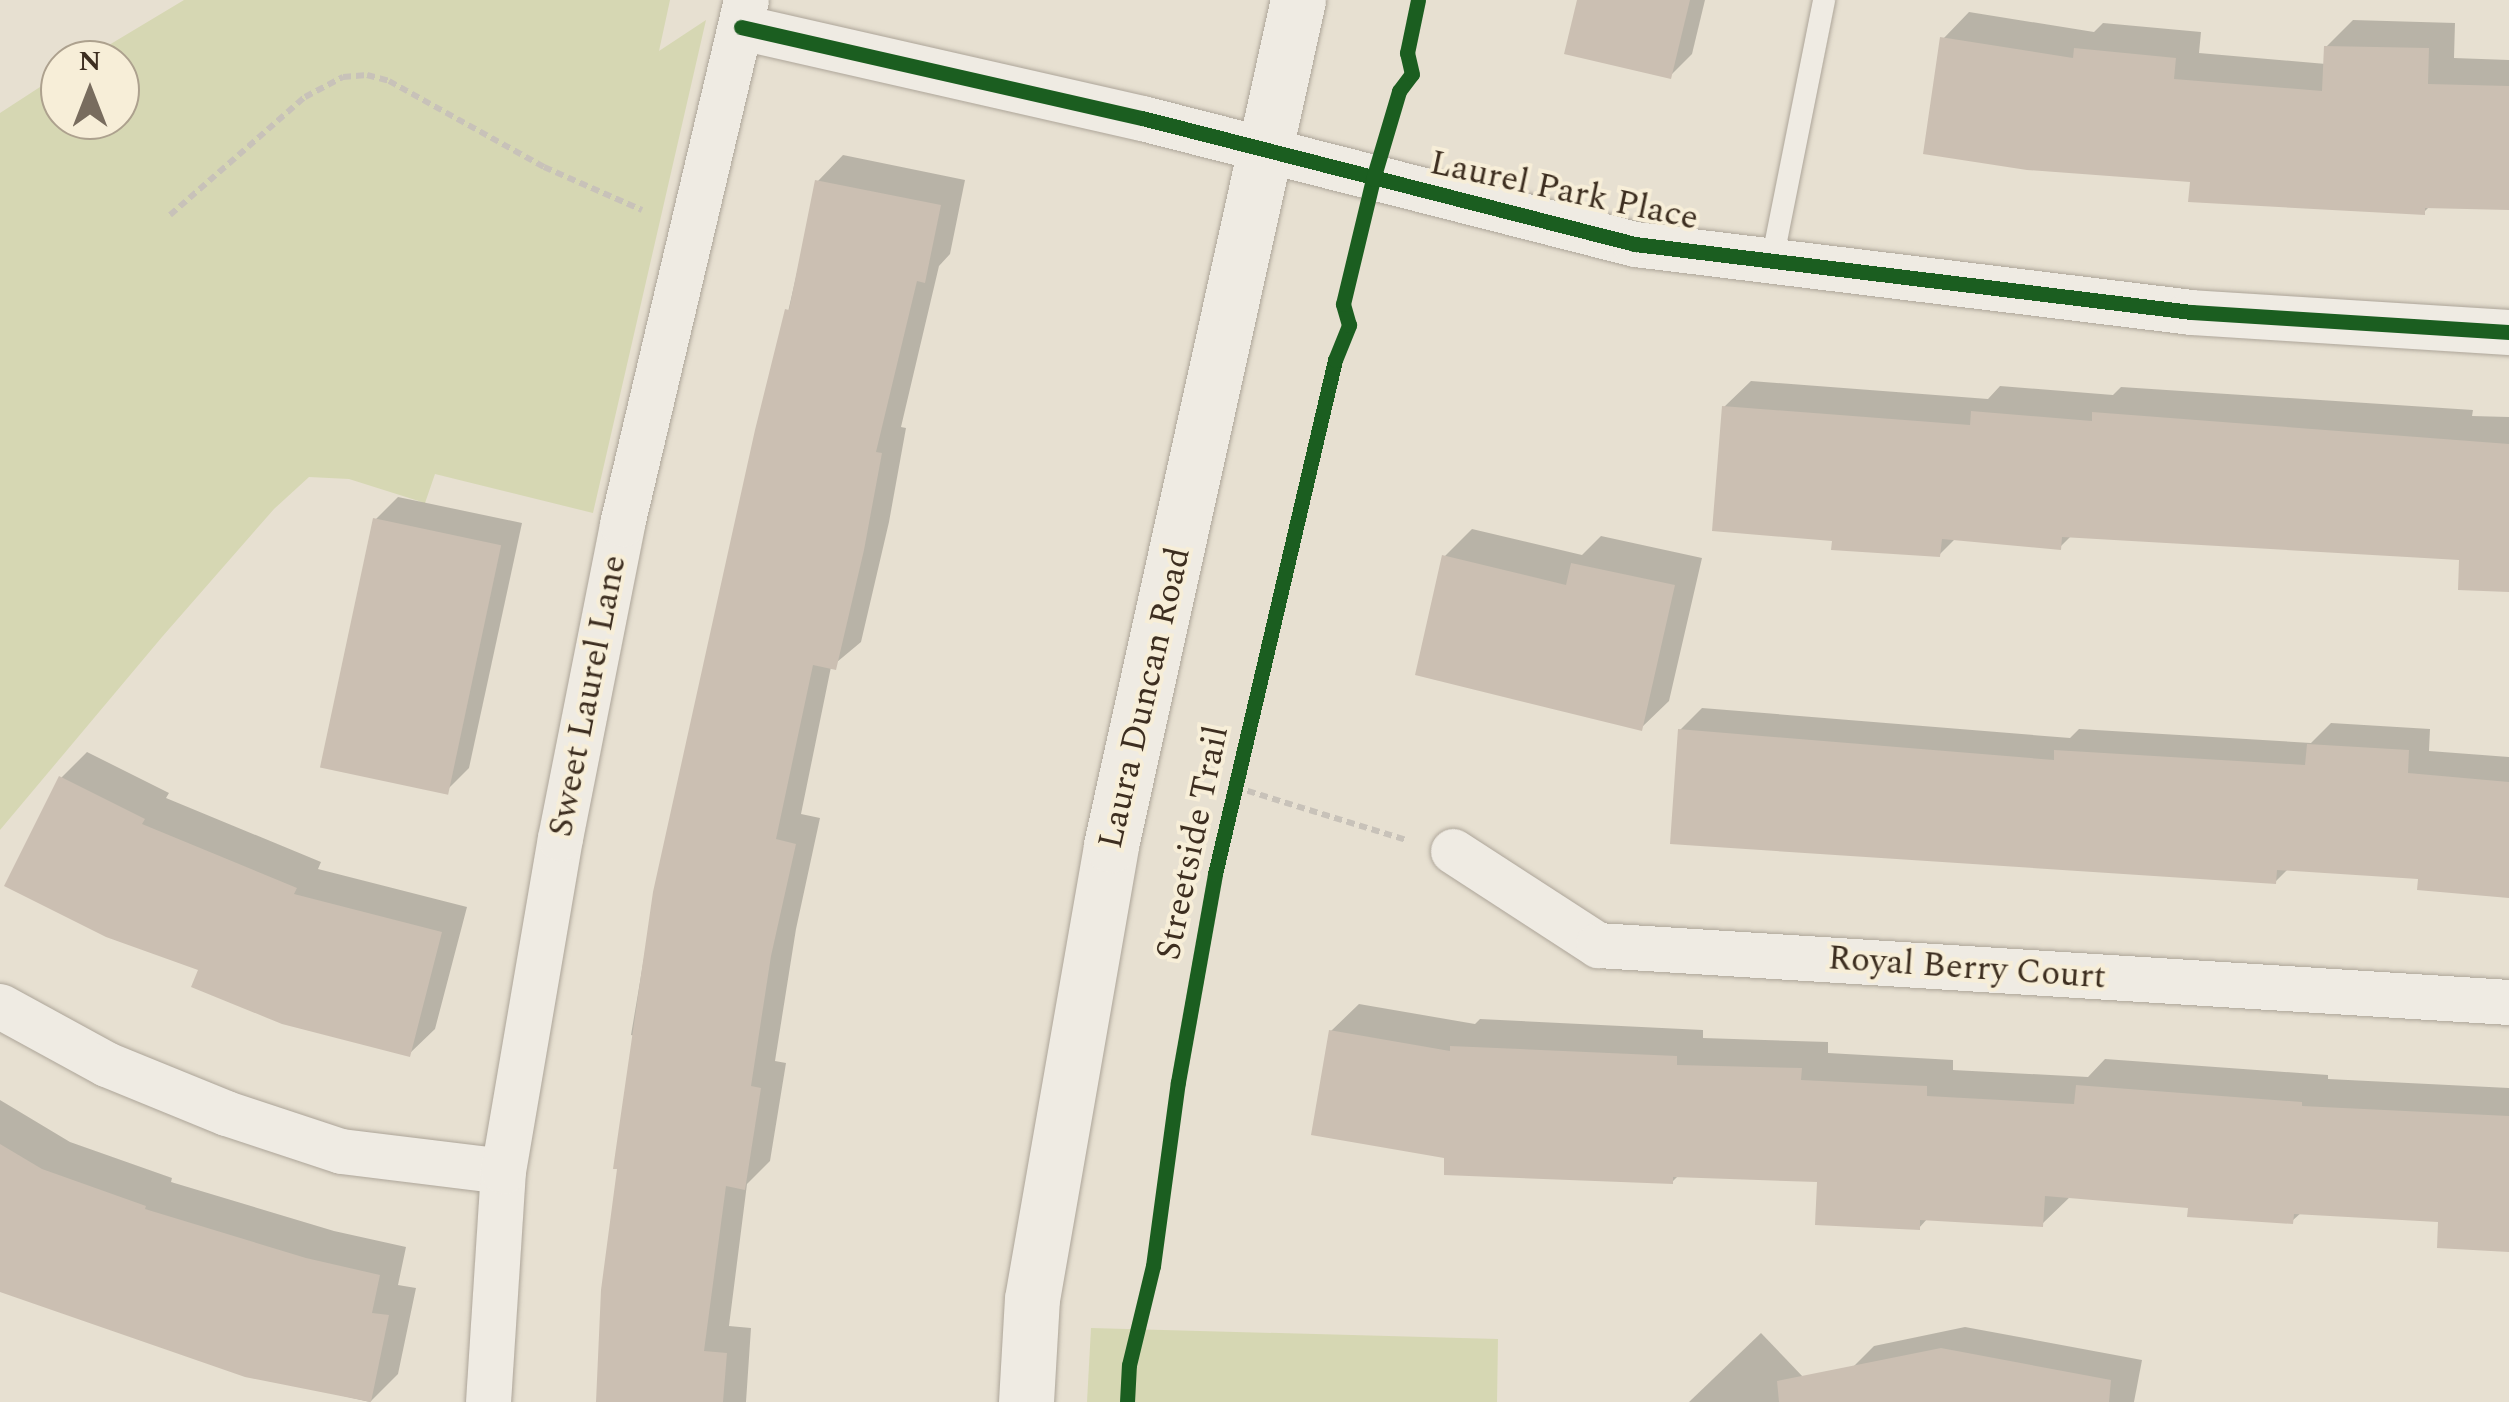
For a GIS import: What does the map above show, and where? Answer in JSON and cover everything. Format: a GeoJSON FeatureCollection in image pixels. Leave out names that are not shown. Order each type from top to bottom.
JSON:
{"type":"FeatureCollection","features":[{"type":"Feature","properties":{"kind":"street","name":"Laura Duncan Road"},"geometry":{"type":"LineString","coordinates":[[1026,1402],[1032,1299],[1111,845],[1298,0]]}},
{"type":"Feature","properties":{"kind":"street","name":"Laurel Park Place"},"geometry":{"type":"LineString","coordinates":[[744,13],[1267,152],[1635,244],[2192,312],[2509,332]]}},
{"type":"Feature","properties":{"kind":"street","name":"Sweet Laurel Lane"},"geometry":{"type":"LineString","coordinates":[[488,1402],[503,1172],[560,838],[622,524],[744,13]]}},
{"type":"Feature","properties":{"kind":"street","name":"Royal Berry Court"},"geometry":{"type":"LineString","coordinates":[[1453,851],[1598,945],[2509,1002]]}},
{"type":"Feature","properties":{"kind":"street"},"geometry":{"type":"LineString","coordinates":[[0,1006],[106,1064],[226,1114],[340,1150],[503,1172]]}},
{"type":"Feature","properties":{"kind":"lane"},"geometry":{"type":"LineString","coordinates":[[1772,261],[1824,0]]}},
{"type":"Feature","properties":{"kind":"path"},"geometry":{"type":"LineString","coordinates":[[170,215],[305,97],[344,77],[367,76],[389,81],[544,167],[642,210]]}},
{"type":"Feature","properties":{"kind":"path"},"geometry":{"type":"LineString","coordinates":[[1237,779],[1362,829],[1453,851]]}},
{"type":"Feature","properties":{"kind":"green space"},"geometry":{"type":"Polygon","coordinates":[[[184,0],[670,0],[659,51],[706,20],[593,513],[435,474],[425,503],[349,479],[309,477],[274,509],[0,830],[0,113],[40,87],[40,140],[140,140],[140,40],[117,40],[184,0]]]}},
{"type":"Feature","properties":{"kind":"green space"},"geometry":{"type":"Polygon","coordinates":[[[1091,1328],[1498,1339],[1497,1402],[1087,1402],[1091,1328]]]}},
{"type":"Feature","properties":{"kind":"building"},"geometry":{"type":"Polygon","coordinates":[[[1577,0],[1690,0],[1671,79],[1564,54],[1577,0]]]}},
{"type":"Feature","properties":{"kind":"building"},"geometry":{"type":"Polygon","coordinates":[[[1940,37],[2073,58],[2074,48],[2176,58],[2174,79],[2322,91],[2324,46],[2429,48],[2428,84],[2509,86],[2509,210],[2425,208],[2425,215],[2188,202],[2190,182],[2027,170],[1923,154],[1940,37]]]}},
{"type":"Feature","properties":{"kind":"building"},"geometry":{"type":"Polygon","coordinates":[[[815,180],[941,205],[925,283],[917,281],[876,452],[882,453],[836,670],[813,665],[776,839],[796,844],[771,956],[751,1086],[761,1088],[745,1190],[726,1186],[704,1351],[727,1353],[723,1402],[596,1402],[601,1290],[617,1169],[613,1169],[653,892],[755,430],[785,309],[789,310],[815,180]]]}},
{"type":"Feature","properties":{"kind":"building"},"geometry":{"type":"Polygon","coordinates":[[[1722,406],[1970,425],[1971,411],[2092,421],[2092,412],[2509,444],[2509,592],[2458,590],[2459,560],[2062,537],[2061,550],[1942,539],[1940,557],[1831,550],[1832,541],[1712,531],[1722,406]]]}},
{"type":"Feature","properties":{"kind":"building"},"geometry":{"type":"Polygon","coordinates":[[[373,518],[501,545],[448,795],[320,767],[373,518]]]}},
{"type":"Feature","properties":{"kind":"building"},"geometry":{"type":"Polygon","coordinates":[[[1442,555],[1566,585],[1571,563],[1675,585],[1642,731],[1415,675],[1442,555]]]}},
{"type":"Feature","properties":{"kind":"building"},"geometry":{"type":"Polygon","coordinates":[[[1678,729],[2054,760],[2054,750],[2305,765],[2307,744],[2409,750],[2408,773],[2509,782],[2509,898],[2417,890],[2418,879],[2277,870],[2276,884],[1670,844],[1678,729]]]}},
{"type":"Feature","properties":{"kind":"building"},"geometry":{"type":"Polygon","coordinates":[[[59,776],[145,819],[142,824],[297,888],[294,894],[442,932],[410,1057],[282,1024],[191,987],[198,970],[106,937],[4,886],[59,776]]]}},
{"type":"Feature","properties":{"kind":"building"},"geometry":{"type":"Polygon","coordinates":[[[1329,1030],[1450,1051],[1450,1046],[1677,1056],[1677,1065],[1802,1068],[1801,1080],[1927,1086],[1927,1096],[2074,1104],[2076,1085],[2302,1102],[2302,1106],[2509,1116],[2509,1252],[2437,1248],[2438,1222],[2294,1214],[2293,1224],[2187,1217],[2188,1208],[2045,1196],[2043,1227],[1920,1220],[1920,1230],[1815,1225],[1817,1182],[1673,1177],[1673,1184],[1444,1175],[1444,1158],[1311,1135],[1329,1030]]]}},
{"type":"Feature","properties":{"kind":"building"},"geometry":{"type":"Polygon","coordinates":[[[0,1144],[42,1169],[146,1206],[145,1209],[306,1258],[380,1275],[372,1313],[389,1315],[371,1402],[245,1377],[0,1292],[0,1144]]]}},
{"type":"Feature","properties":{"kind":"building"},"geometry":{"type":"Polygon","coordinates":[[[1941,1348],[2111,1380],[2109,1402],[1779,1402],[1777,1381],[1941,1348]]]}},
{"type":"Feature","properties":{"kind":"cycle path","name":"Streetside Trail"},"geometry":{"type":"LineString","coordinates":[[1127,1402],[1129,1365],[1153,1266],[1178,1082],[1215,874],[1335,360],[1349,325],[1343,304],[1373,179],[1399,91],[1412,74],[1407,53],[1418,0]]}},
{"type":"Feature","properties":{"kind":"cycle path"},"geometry":{"type":"LineString","coordinates":[[741,27],[1142,118],[1635,244],[2191,312],[2509,332]]}}]}
